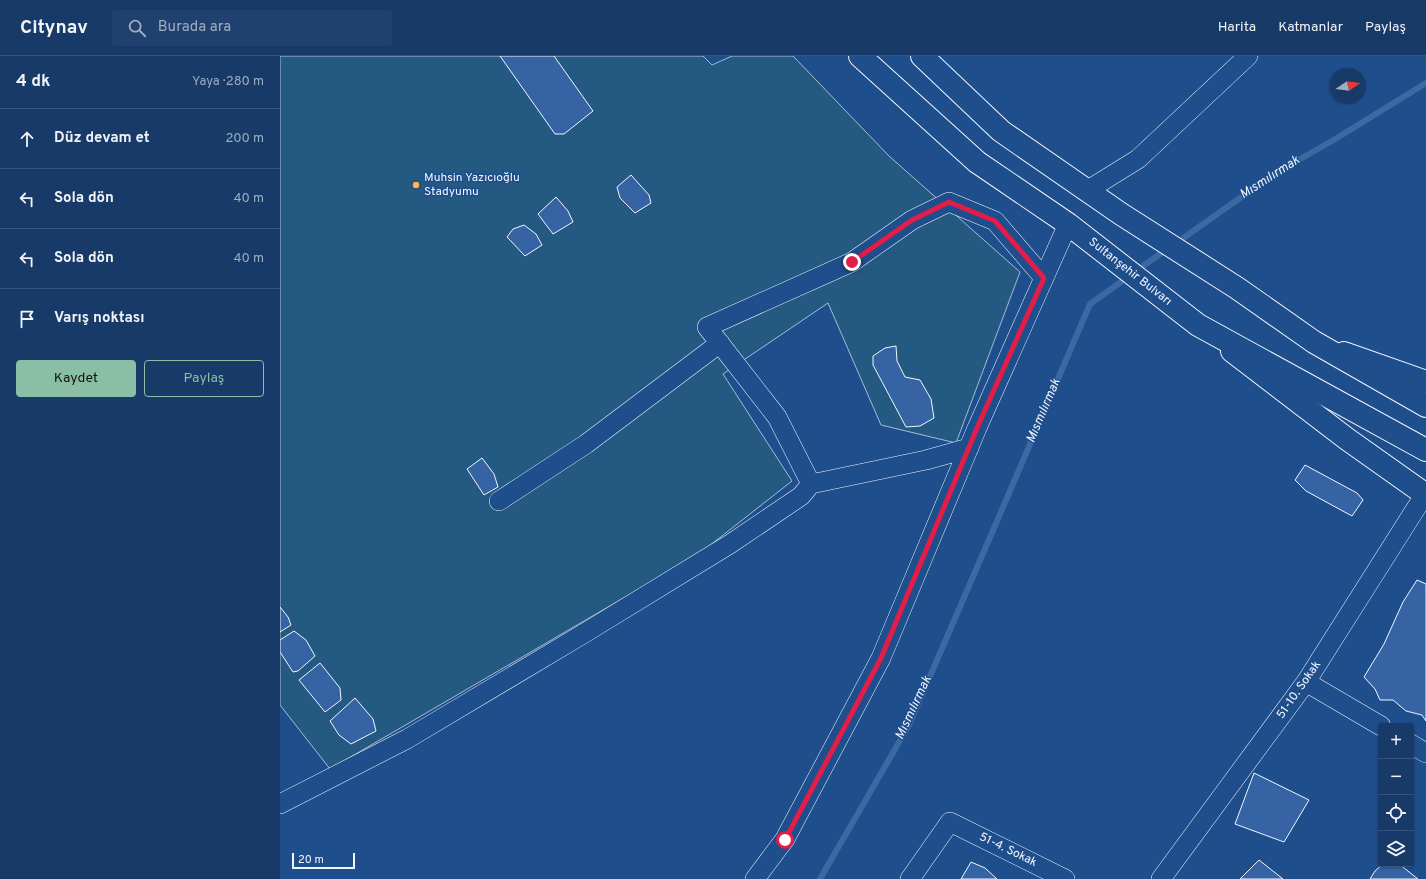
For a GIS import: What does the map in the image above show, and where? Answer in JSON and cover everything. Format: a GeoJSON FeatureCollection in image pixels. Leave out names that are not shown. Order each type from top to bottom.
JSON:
{"type":"FeatureCollection","features":[{"type":"Feature","properties":{"kind":"main road"},"geometry":{"type":"LineString","coordinates":[[844,56],[884,77]]}},
{"type":"Feature","properties":{"kind":"main road","name":"Sultanşehir Bulvarı"},"geometry":{"type":"LineString","coordinates":[[860,56],[977,162],[1068,224],[1198,325],[1426,450]]}},
{"type":"Feature","properties":{"kind":"main road"},"geometry":{"type":"LineString","coordinates":[[922,56],[1001,131],[1121,214],[1237,288],[1314,342],[1426,406]]}},
{"type":"Feature","properties":{"kind":"main road"},"geometry":{"type":"LineString","coordinates":[[1198,325],[1347,439],[1425,494]]}},
{"type":"Feature","properties":{"kind":"main road"},"geometry":{"type":"LineString","coordinates":[[1314,342],[1426,382]]}},
{"type":"Feature","properties":{"kind":"street"},"geometry":{"type":"LineString","coordinates":[[1088,190],[1138,159],[1248,56]]}},
{"type":"Feature","properties":{"kind":"street"},"geometry":{"type":"LineString","coordinates":[[811,484],[778,417],[707,327],[852,262],[912,220],[949,202],[995,221],[1044,278]]}},
{"type":"Feature","properties":{"kind":"street"},"geometry":{"type":"LineString","coordinates":[[754,879],[785,840],[881,658],[969,448],[1068,224]]}},
{"type":"Feature","properties":{"kind":"street"},"geometry":{"type":"LineString","coordinates":[[499,501],[586,444],[720,343]]}},
{"type":"Feature","properties":{"kind":"street"},"geometry":{"type":"LineString","coordinates":[[280,804],[407,739],[583,634],[730,544],[801,496],[811,484],[926,460],[969,448]]}},
{"type":"Feature","properties":{"kind":"street","name":"51-10. Sokak"},"geometry":{"type":"LineString","coordinates":[[1161,879],[1306,682],[1425,494]]}},
{"type":"Feature","properties":{"kind":"street"},"geometry":{"type":"LineString","coordinates":[[1306,682],[1378,724]]}},
{"type":"Feature","properties":{"kind":"street"},"geometry":{"type":"LineString","coordinates":[[1414,746],[1426,753]]}},
{"type":"Feature","properties":{"kind":"street","name":"51-4. Sokak"},"geometry":{"type":"LineString","coordinates":[[910,879],[950,822],[1066,879]]}},
{"type":"Feature","properties":{"kind":"shaded area"},"geometry":{"type":"Polygon","coordinates":[[[280,56],[703,56],[712,65],[732,56],[793,56],[889,156],[1020,272],[956,443],[881,425],[828,303],[723,374],[792,481],[699,554],[330,769],[280,705],[280,56]]]}},
{"type":"Feature","properties":{"kind":"building"},"geometry":{"type":"Polygon","coordinates":[[[500,56],[554,56],[593,111],[564,134],[555,134],[500,56]]]}},
{"type":"Feature","properties":{"kind":"building"},"geometry":{"type":"Polygon","coordinates":[[[631,175],[649,195],[651,203],[635,213],[620,198],[617,187],[631,175]]]}},
{"type":"Feature","properties":{"kind":"building"},"geometry":{"type":"Polygon","coordinates":[[[556,197],[568,211],[573,222],[553,234],[538,214],[556,197]]]}},
{"type":"Feature","properties":{"kind":"building"},"geometry":{"type":"Polygon","coordinates":[[[524,225],[536,234],[542,245],[525,256],[507,237],[513,229],[524,225]]]}},
{"type":"Feature","properties":{"kind":"building"},"geometry":{"type":"Polygon","coordinates":[[[896,346],[897,361],[905,377],[920,380],[931,399],[934,418],[920,426],[906,427],[873,365],[873,356],[885,348],[896,346]]]}},
{"type":"Feature","properties":{"kind":"building"},"geometry":{"type":"Polygon","coordinates":[[[482,458],[494,474],[498,487],[484,495],[467,469],[482,458]]]}},
{"type":"Feature","properties":{"kind":"building"},"geometry":{"type":"Polygon","coordinates":[[[1305,465],[1357,493],[1363,500],[1352,516],[1306,491],[1295,480],[1305,465]]]}},
{"type":"Feature","properties":{"kind":"building"},"geometry":{"type":"Polygon","coordinates":[[[1417,580],[1426,584],[1426,721],[1422,715],[1406,711],[1393,700],[1380,700],[1375,689],[1364,677],[1384,644],[1403,602],[1417,580]]]}},
{"type":"Feature","properties":{"kind":"building"},"geometry":{"type":"Polygon","coordinates":[[[280,607],[288,617],[291,625],[280,632],[280,607]]]}},
{"type":"Feature","properties":{"kind":"building"},"geometry":{"type":"Polygon","coordinates":[[[294,631],[306,640],[315,656],[298,671],[293,672],[280,652],[280,640],[294,631]]]}},
{"type":"Feature","properties":{"kind":"building"},"geometry":{"type":"Polygon","coordinates":[[[320,663],[340,688],[341,700],[325,712],[299,680],[320,663]]]}},
{"type":"Feature","properties":{"kind":"building"},"geometry":{"type":"Polygon","coordinates":[[[355,698],[373,719],[376,731],[351,744],[339,735],[330,721],[355,698]]]}},
{"type":"Feature","properties":{"kind":"building"},"geometry":{"type":"Polygon","coordinates":[[[1254,773],[1309,800],[1284,842],[1235,824],[1254,773]]]}},
{"type":"Feature","properties":{"kind":"building"},"geometry":{"type":"Polygon","coordinates":[[[1259,860],[1283,879],[1240,879],[1259,860]]]}},
{"type":"Feature","properties":{"kind":"building"},"geometry":{"type":"Polygon","coordinates":[[[971,862],[985,868],[997,879],[961,879],[971,862]]]}},
{"type":"Feature","properties":{"kind":"building"},"geometry":{"type":"Polygon","coordinates":[[[1380,867],[1403,867],[1418,879],[1370,879],[1380,867]]]}},
{"type":"Feature","properties":{"kind":"waterway","name":"Mısmılırmak"},"geometry":{"type":"LineString","coordinates":[[1175,244],[1271,176],[1337,138],[1426,83]]}},
{"type":"Feature","properties":{"kind":"waterway","name":"Mısmılırmak"},"geometry":{"type":"LineString","coordinates":[[1136,271],[1167,249]]}},
{"type":"Feature","properties":{"kind":"waterway","name":"Mısmılırmak"},"geometry":{"type":"LineString","coordinates":[[820,879],[909,725],[1090,304],[1128,277]]}},
{"type":"Feature","properties":{"kind":"place","name":"Muhsin Yazıcıoğlu Stadyumu"},"geometry":{"type":"Point","coordinates":[416,185]}},
{"type":"Feature","properties":{"kind":"route"},"geometry":{"type":"LineString","coordinates":[[785,840],[881,658],[977,428],[1044,278],[995,221],[949,202],[912,220],[852,262]]}}]}
